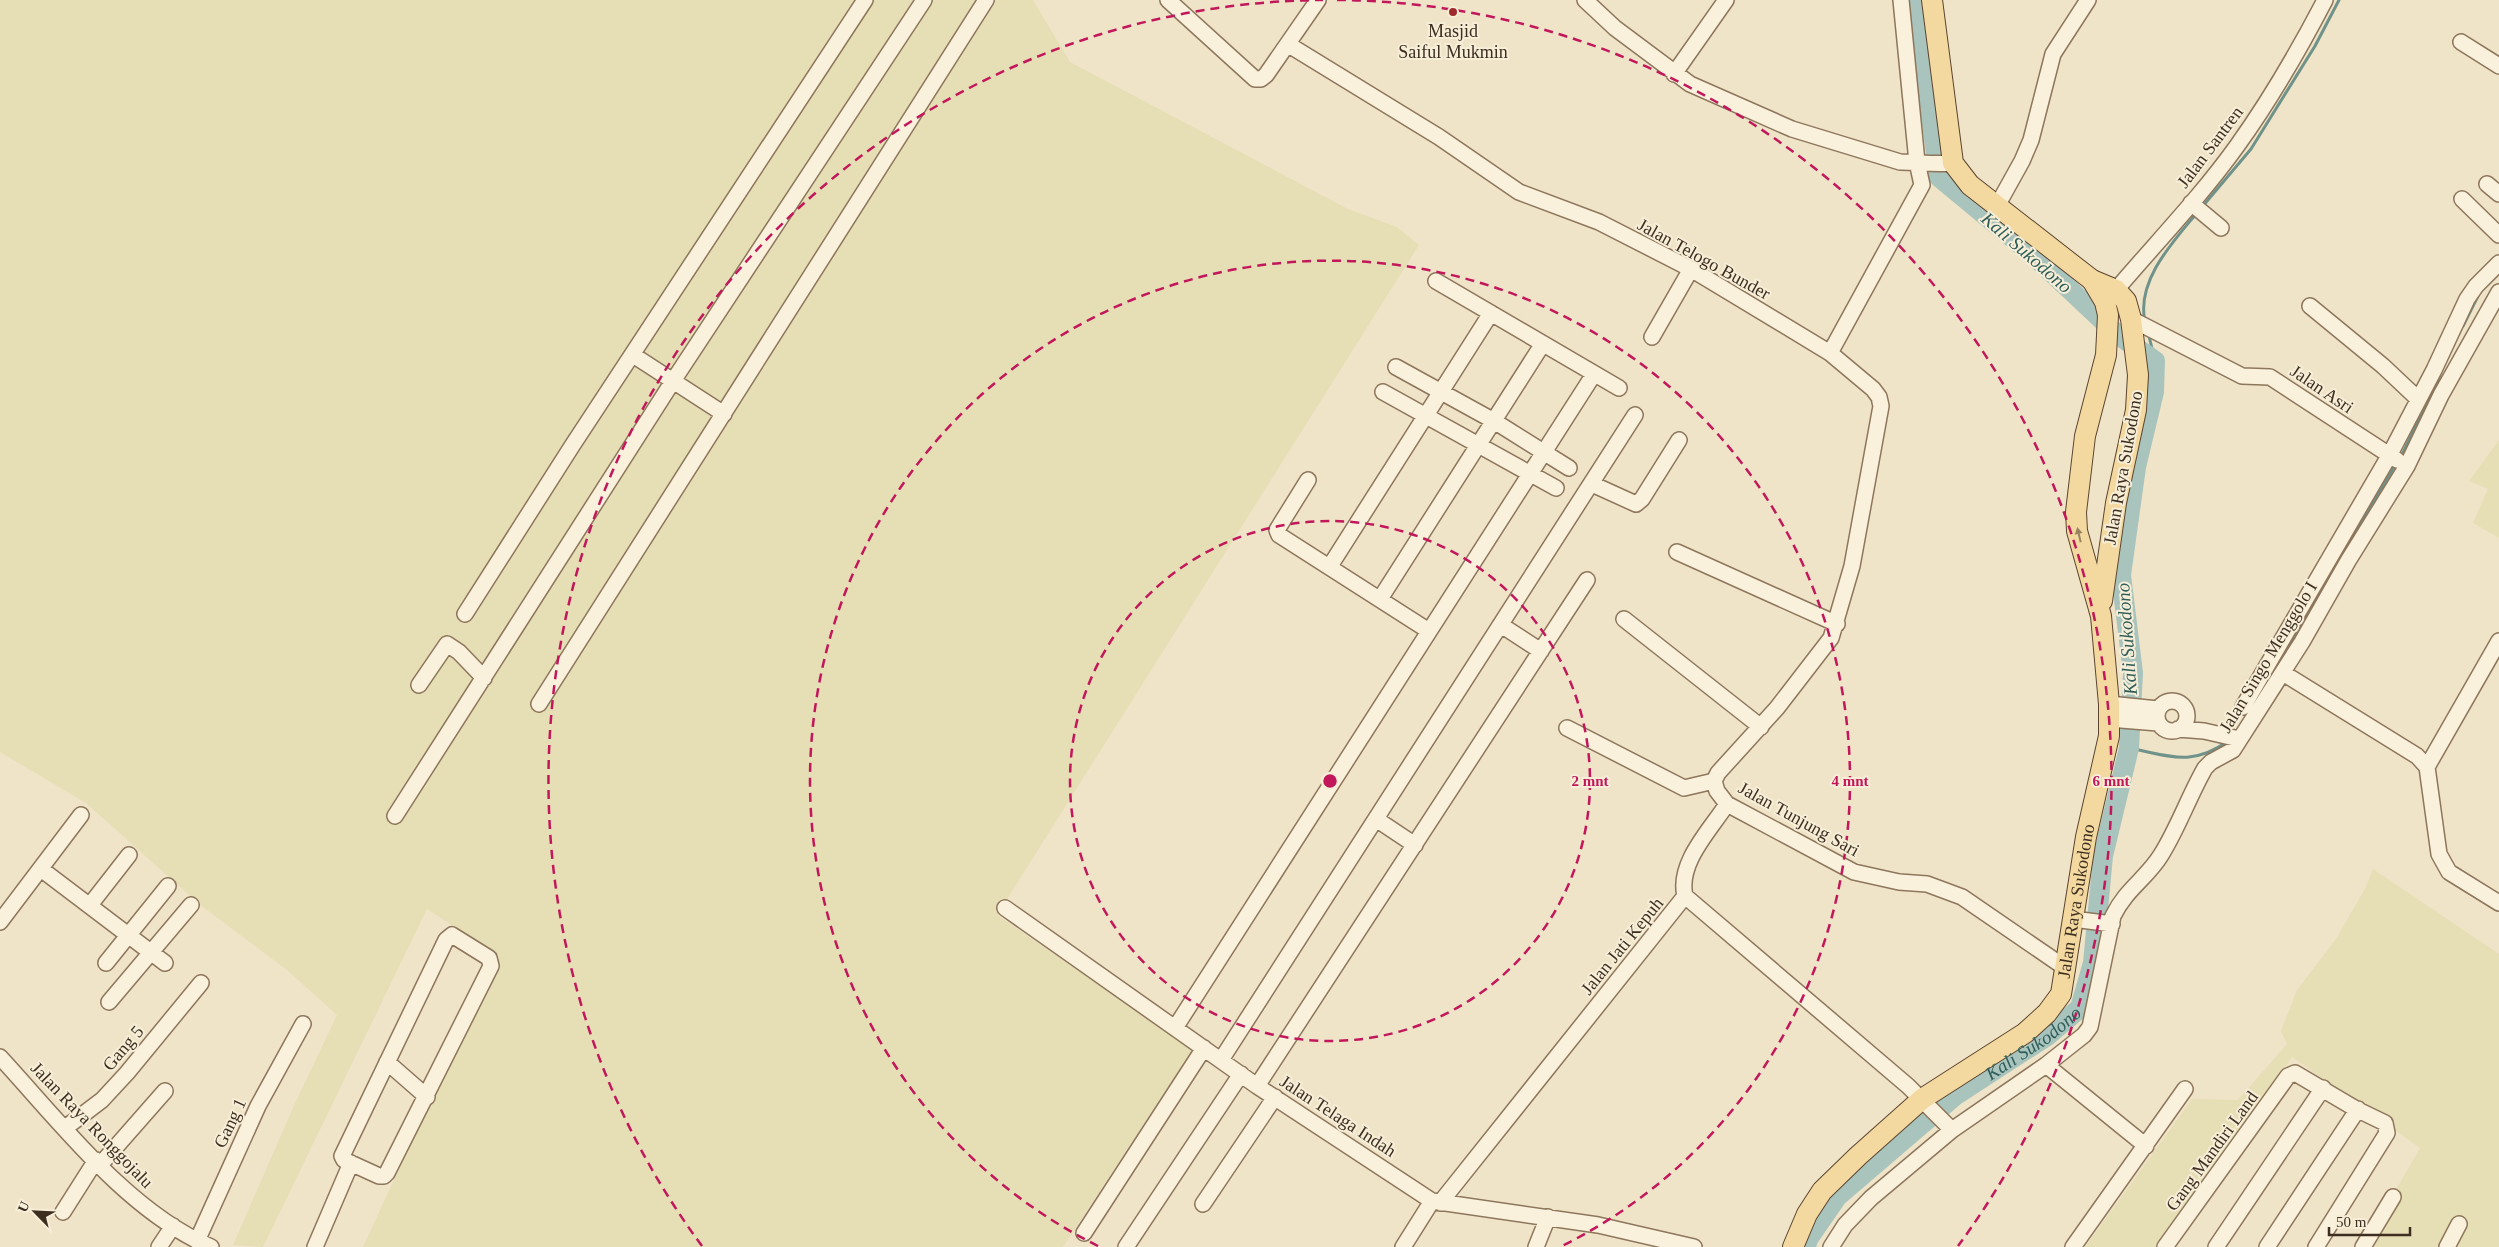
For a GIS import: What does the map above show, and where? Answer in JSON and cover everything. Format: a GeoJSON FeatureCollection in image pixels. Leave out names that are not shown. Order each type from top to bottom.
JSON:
{"type":"FeatureCollection","features":[{"type":"Feature","properties":{"kind":"main road"},"geometry":{"type":"LineString","coordinates":[[1932,0],[1949,164],[1970,185],[2092,280],[2110,302]]}},
{"type":"Feature","properties":{"kind":"main road","name":"Jalan Raya Sukodono"},"geometry":{"type":"LineString","coordinates":[[1793,1247],[1807,1214],[1822,1192],[1858,1156],[1925,1102],[2025,1033],[2048,1013],[2062,994],[2076,919],[2086,837],[2104,763],[2112,712],[2101,616],[2077,531],[2076,512],[2085,436],[2106,352],[2110,302],[2126,301],[2139,325],[2136,355],[2138,390],[2136,410],[2116,503],[2101,616]]}},
{"type":"Feature","properties":{"kind":"main road"},"geometry":{"type":"LineString","coordinates":[[2106,352],[2136,355]]}},
{"type":"Feature","properties":{"kind":"main road"},"geometry":{"type":"LineString","coordinates":[[2085,557],[2096,561],[2107,560]]}},
{"type":"Feature","properties":{"kind":"street"},"geometry":{"type":"LineString","coordinates":[[465,614],[865,0]]}},
{"type":"Feature","properties":{"kind":"street"},"geometry":{"type":"LineString","coordinates":[[395,816],[673,381],[924,0]]}},
{"type":"Feature","properties":{"kind":"street"},"geometry":{"type":"LineString","coordinates":[[539,704],[986,0]]}},
{"type":"Feature","properties":{"kind":"street"},"geometry":{"type":"LineString","coordinates":[[1168,0],[1249,76],[1261,79],[1289,45],[1318,0]]}},
{"type":"Feature","properties":{"kind":"street"},"geometry":{"type":"LineString","coordinates":[[1585,0],[1615,28],[1674,74],[1690,84],[1792,129],[1900,162],[1949,164]]}},
{"type":"Feature","properties":{"kind":"street"},"geometry":{"type":"LineString","coordinates":[[1674,74],[1726,0]]}},
{"type":"Feature","properties":{"kind":"street"},"geometry":{"type":"LineString","coordinates":[[1830,353],[1922,184],[1924,164],[1901,0]]}},
{"type":"Feature","properties":{"kind":"street"},"geometry":{"type":"LineString","coordinates":[[1997,206],[2022,162],[2031,140],[2053,54],[2088,0]]}},
{"type":"Feature","properties":{"kind":"street","name":"Jalan Santren"},"geometry":{"type":"LineString","coordinates":[[2110,302],[2197,207],[2259,114],[2325,0]]}},
{"type":"Feature","properties":{"kind":"street"},"geometry":{"type":"LineString","coordinates":[[2461,42],[2499,66]]}},
{"type":"Feature","properties":{"kind":"street","name":"Jalan Telogo Bunder"},"geometry":{"type":"LineString","coordinates":[[1289,45],[1440,137],[1519,192],[1599,222],[1691,268],[1830,353],[1873,389],[1879,396],[1881,406],[1852,566],[1831,638]]}},
{"type":"Feature","properties":{"kind":"street"},"geometry":{"type":"LineString","coordinates":[[2487,184],[2499,194]]}},
{"type":"Feature","properties":{"kind":"street"},"geometry":{"type":"LineString","coordinates":[[2462,199],[2499,235]]}},
{"type":"Feature","properties":{"kind":"street"},"geometry":{"type":"LineString","coordinates":[[2197,207],[2221,228]]}},
{"type":"Feature","properties":{"kind":"street"},"geometry":{"type":"LineString","coordinates":[[2253,703],[2398,461],[2418,399],[2467,299],[2476,286],[2499,263]]}},
{"type":"Feature","properties":{"kind":"street"},"geometry":{"type":"LineString","coordinates":[[1652,337],[1691,268]]}},
{"type":"Feature","properties":{"kind":"street"},"geometry":{"type":"LineString","coordinates":[[1436,281],[1542,345],[1619,388]]}},
{"type":"Feature","properties":{"kind":"street","name":"Jalan Singo Menggolo I"},"geometry":{"type":"LineString","coordinates":[[1831,1247],[1845,1225],[1870,1198],[1949,1128],[2046,1065],[2084,1035],[2090,1027],[2107,924],[2125,894],[2161,856],[2206,768],[2211,762],[2233,750],[2253,703],[2282,673],[2398,461],[2441,395],[2499,292]]}},
{"type":"Feature","properties":{"kind":"street"},"geometry":{"type":"LineString","coordinates":[[2310,306],[2383,366],[2418,399]]}},
{"type":"Feature","properties":{"kind":"street"},"geometry":{"type":"LineString","coordinates":[[1330,566],[1491,314]]}},
{"type":"Feature","properties":{"kind":"street","name":"Jalan Asri"},"geometry":{"type":"LineString","coordinates":[[2139,325],[2242,376],[2270,377],[2398,461]]}},
{"type":"Feature","properties":{"kind":"street"},"geometry":{"type":"LineString","coordinates":[[1380,599],[1542,345]]}},
{"type":"Feature","properties":{"kind":"street"},"geometry":{"type":"LineString","coordinates":[[633,355],[724,414]]}},
{"type":"Feature","properties":{"kind":"street"},"geometry":{"type":"LineString","coordinates":[[1396,367],[1494,421],[1569,468]]}},
{"type":"Feature","properties":{"kind":"street"},"geometry":{"type":"LineString","coordinates":[[1176,1028],[1594,374]]}},
{"type":"Feature","properties":{"kind":"street"},"geometry":{"type":"LineString","coordinates":[[1383,392],[1556,488]]}},
{"type":"Feature","properties":{"kind":"street"},"geometry":{"type":"LineString","coordinates":[[1221,1060],[1635,415]]}},
{"type":"Feature","properties":{"kind":"street"},"geometry":{"type":"LineString","coordinates":[[1592,484],[1636,504],[1642,499],[1679,440]]}},
{"type":"Feature","properties":{"kind":"street"},"geometry":{"type":"LineString","coordinates":[[1308,480],[1277,533],[1429,631]]}},
{"type":"Feature","properties":{"kind":"street"},"geometry":{"type":"LineString","coordinates":[[1677,552],[1836,624]]}},
{"type":"Feature","properties":{"kind":"street"},"geometry":{"type":"LineString","coordinates":[[1257,1086],[1587,580]]}},
{"type":"Feature","properties":{"kind":"street"},"geometry":{"type":"LineString","coordinates":[[1624,619],[1761,726]]}},
{"type":"Feature","properties":{"kind":"street"},"geometry":{"type":"LineString","coordinates":[[1501,625],[1541,651]]}},
{"type":"Feature","properties":{"kind":"street","name":"Jalan Tunjung Sari"},"geometry":{"type":"LineString","coordinates":[[1831,638],[1761,726],[1718,773],[1714,781],[1717,791],[1727,804],[1854,872],[1890,881],[1927,884],[1962,897],[2067,969]]}},
{"type":"Feature","properties":{"kind":"street"},"geometry":{"type":"LineString","coordinates":[[2427,767],[2499,641]]}},
{"type":"Feature","properties":{"kind":"street"},"geometry":{"type":"LineString","coordinates":[[419,685],[447,644],[487,674]]}},
{"type":"Feature","properties":{"kind":"street"},"geometry":{"type":"LineString","coordinates":[[2282,673],[2417,756],[2427,767],[2440,854],[2449,872],[2499,903]]}},
{"type":"Feature","properties":{"kind":"street"},"geometry":{"type":"LineString","coordinates":[[2151,715],[2165,702],[2174,701],[2182,705],[2186,714],[2204,730]]}},
{"type":"Feature","properties":{"kind":"street"},"geometry":{"type":"LineString","coordinates":[[2112,712],[2151,715],[2165,729],[2204,730],[2238,739]]}},
{"type":"Feature","properties":{"kind":"street"},"geometry":{"type":"LineString","coordinates":[[2178,729],[2185,723],[2186,714]]}},
{"type":"Feature","properties":{"kind":"street"},"geometry":{"type":"LineString","coordinates":[[1567,728],[1684,788],[1714,781]]}},
{"type":"Feature","properties":{"kind":"street"},"geometry":{"type":"LineString","coordinates":[[1686,896],[1683,887],[1692,856],[1727,804]]}},
{"type":"Feature","properties":{"kind":"street"},"geometry":{"type":"LineString","coordinates":[[0,922],[82,815]]}},
{"type":"Feature","properties":{"kind":"street"},"geometry":{"type":"LineString","coordinates":[[1376,819],[1415,844]]}},
{"type":"Feature","properties":{"kind":"street"},"geometry":{"type":"LineString","coordinates":[[90,905],[129,855]]}},
{"type":"Feature","properties":{"kind":"street"},"geometry":{"type":"LineString","coordinates":[[41,869],[165,963]]}},
{"type":"Feature","properties":{"kind":"street"},"geometry":{"type":"LineString","coordinates":[[106,963],[168,886]]}},
{"type":"Feature","properties":{"kind":"street","name":"Jalan Jati Kepuh"},"geometry":{"type":"LineString","coordinates":[[1403,1247],[1436,1202],[1686,896],[1925,1102],[1949,1128]]}},
{"type":"Feature","properties":{"kind":"street"},"geometry":{"type":"LineString","coordinates":[[109,1002],[191,905]]}},
{"type":"Feature","properties":{"kind":"street","name":"Jalan Telaga Indah"},"geometry":{"type":"LineString","coordinates":[[1006,908],[1241,1074],[1272,1101],[1436,1202],[1598,1225],[1694,1247]]}},
{"type":"Feature","properties":{"kind":"street"},"geometry":{"type":"LineString","coordinates":[[2076,919],[2107,924]]}},
{"type":"Feature","properties":{"kind":"street"},"geometry":{"type":"LineString","coordinates":[[449,936],[456,936],[489,958],[491,966],[427,1096],[386,1176],[379,1176],[351,1163],[342,1156],[449,936]]}},
{"type":"Feature","properties":{"kind":"street","name":"Gang 5"},"geometry":{"type":"LineString","coordinates":[[65,1128],[108,1093],[201,983]]}},
{"type":"Feature","properties":{"kind":"street","name":"Gang 1"},"geometry":{"type":"LineString","coordinates":[[197,1241],[258,1106],[303,1024]]}},
{"type":"Feature","properties":{"kind":"street"},"geometry":{"type":"LineString","coordinates":[[1084,1233],[1204,1048]]}},
{"type":"Feature","properties":{"kind":"street","name":"Jalan Raya Ronggojalu"},"geometry":{"type":"LineString","coordinates":[[0,1057],[127,1192],[173,1226],[197,1241],[212,1247]]}},
{"type":"Feature","properties":{"kind":"street"},"geometry":{"type":"LineString","coordinates":[[387,1062],[427,1096]]}},
{"type":"Feature","properties":{"kind":"street"},"geometry":{"type":"LineString","coordinates":[[2046,1065],[2146,1146]]}},
{"type":"Feature","properties":{"kind":"street","name":"Gang Mandiri Land"},"geometry":{"type":"LineString","coordinates":[[2165,1247],[2288,1076],[2295,1073],[2323,1088]]}},
{"type":"Feature","properties":{"kind":"street"},"geometry":{"type":"LineString","coordinates":[[1126,1247],[1241,1074]]}},
{"type":"Feature","properties":{"kind":"street"},"geometry":{"type":"LineString","coordinates":[[2216,1247],[2323,1088],[2358,1110],[2385,1123],[2387,1133],[2316,1247]]}},
{"type":"Feature","properties":{"kind":"street"},"geometry":{"type":"LineString","coordinates":[[2073,1247],[2185,1089]]}},
{"type":"Feature","properties":{"kind":"street"},"geometry":{"type":"LineString","coordinates":[[63,1212],[98,1163],[165,1091]]}},
{"type":"Feature","properties":{"kind":"street"},"geometry":{"type":"LineString","coordinates":[[1203,1204],[1272,1101]]}},
{"type":"Feature","properties":{"kind":"street"},"geometry":{"type":"LineString","coordinates":[[2267,1247],[2358,1110]]}},
{"type":"Feature","properties":{"kind":"street"},"geometry":{"type":"LineString","coordinates":[[316,1247],[351,1163]]}},
{"type":"Feature","properties":{"kind":"street"},"geometry":{"type":"LineString","coordinates":[[2363,1247],[2393,1198]]}},
{"type":"Feature","properties":{"kind":"street"},"geometry":{"type":"LineString","coordinates":[[1536,1247],[1548,1217]]}},
{"type":"Feature","properties":{"kind":"street"},"geometry":{"type":"LineString","coordinates":[[2447,1247],[2459,1224]]}},
{"type":"Feature","properties":{"kind":"street"},"geometry":{"type":"LineString","coordinates":[[159,1247],[173,1226]]}},
{"type":"Feature","properties":{"kind":"shaded area"},"geometry":{"type":"Polygon","coordinates":[[[0,0],[1033,0],[1070,62],[1348,209],[1397,227],[1419,245],[997,915],[1193,1049],[1063,1247],[363,1247],[498,955],[427,909],[263,1247],[233,1245],[292,1110],[337,1015],[287,970],[199,904],[86,803],[0,752],[0,0]]]}},
{"type":"Feature","properties":{"kind":"shaded area"},"geometry":{"type":"Polygon","coordinates":[[[2499,440],[2499,538],[2473,523],[2488,489],[2469,481],[2499,440]]]}},
{"type":"Feature","properties":{"kind":"shaded area"},"geometry":{"type":"Polygon","coordinates":[[[2373,869],[2499,954],[2499,1247],[2363,1247],[2420,1148],[2292,1057],[2158,1247],[2085,1247],[2192,1099],[2238,1100],[2287,1044],[2281,1031],[2297,990],[2336,939],[2366,887],[2373,869]]]}},
{"type":"Feature","properties":{"kind":"waterway","name":"Kali Sukodono"},"geometry":{"type":"LineString","coordinates":[[1806,1247],[1808,1239],[1837,1197],[1956,1095],[2047,1036],[2080,1008],[2093,963],[2103,856],[2129,748],[2133,673],[2121,575],[2136,467],[2154,392],[2155,361],[2117,334],[2032,254],[1939,177],[1916,0]]}},
{"type":"Feature","properties":{"kind":"waterway"},"geometry":{"type":"LineString","coordinates":[[2202,207],[2251,149],[2315,46],[2339,0]]}},
{"type":"Feature","properties":{"kind":"waterway"},"geometry":{"type":"LineString","coordinates":[[2145,322],[2144,307],[2151,277],[2167,250],[2196,214]]}},
{"type":"Feature","properties":{"kind":"waterway"},"geometry":{"type":"LineString","coordinates":[[2463,326],[2478,296]]}},
{"type":"Feature","properties":{"kind":"waterway"},"geometry":{"type":"LineString","coordinates":[[2148,332],[2155,361]]}},
{"type":"Feature","properties":{"kind":"waterway"},"geometry":{"type":"LineString","coordinates":[[2401,457],[2439,377]]}},
{"type":"Feature","properties":{"kind":"waterway"},"geometry":{"type":"LineString","coordinates":[[2283,657],[2307,613],[2396,464]]}},
{"type":"Feature","properties":{"kind":"waterway"},"geometry":{"type":"LineString","coordinates":[[2129,748],[2169,756],[2192,757],[2215,749],[2228,741]]}},
{"type":"Feature","properties":{"kind":"place","name":"Masjid Saiful Mukmin"},"geometry":{"type":"Point","coordinates":[1453,12]}}]}
